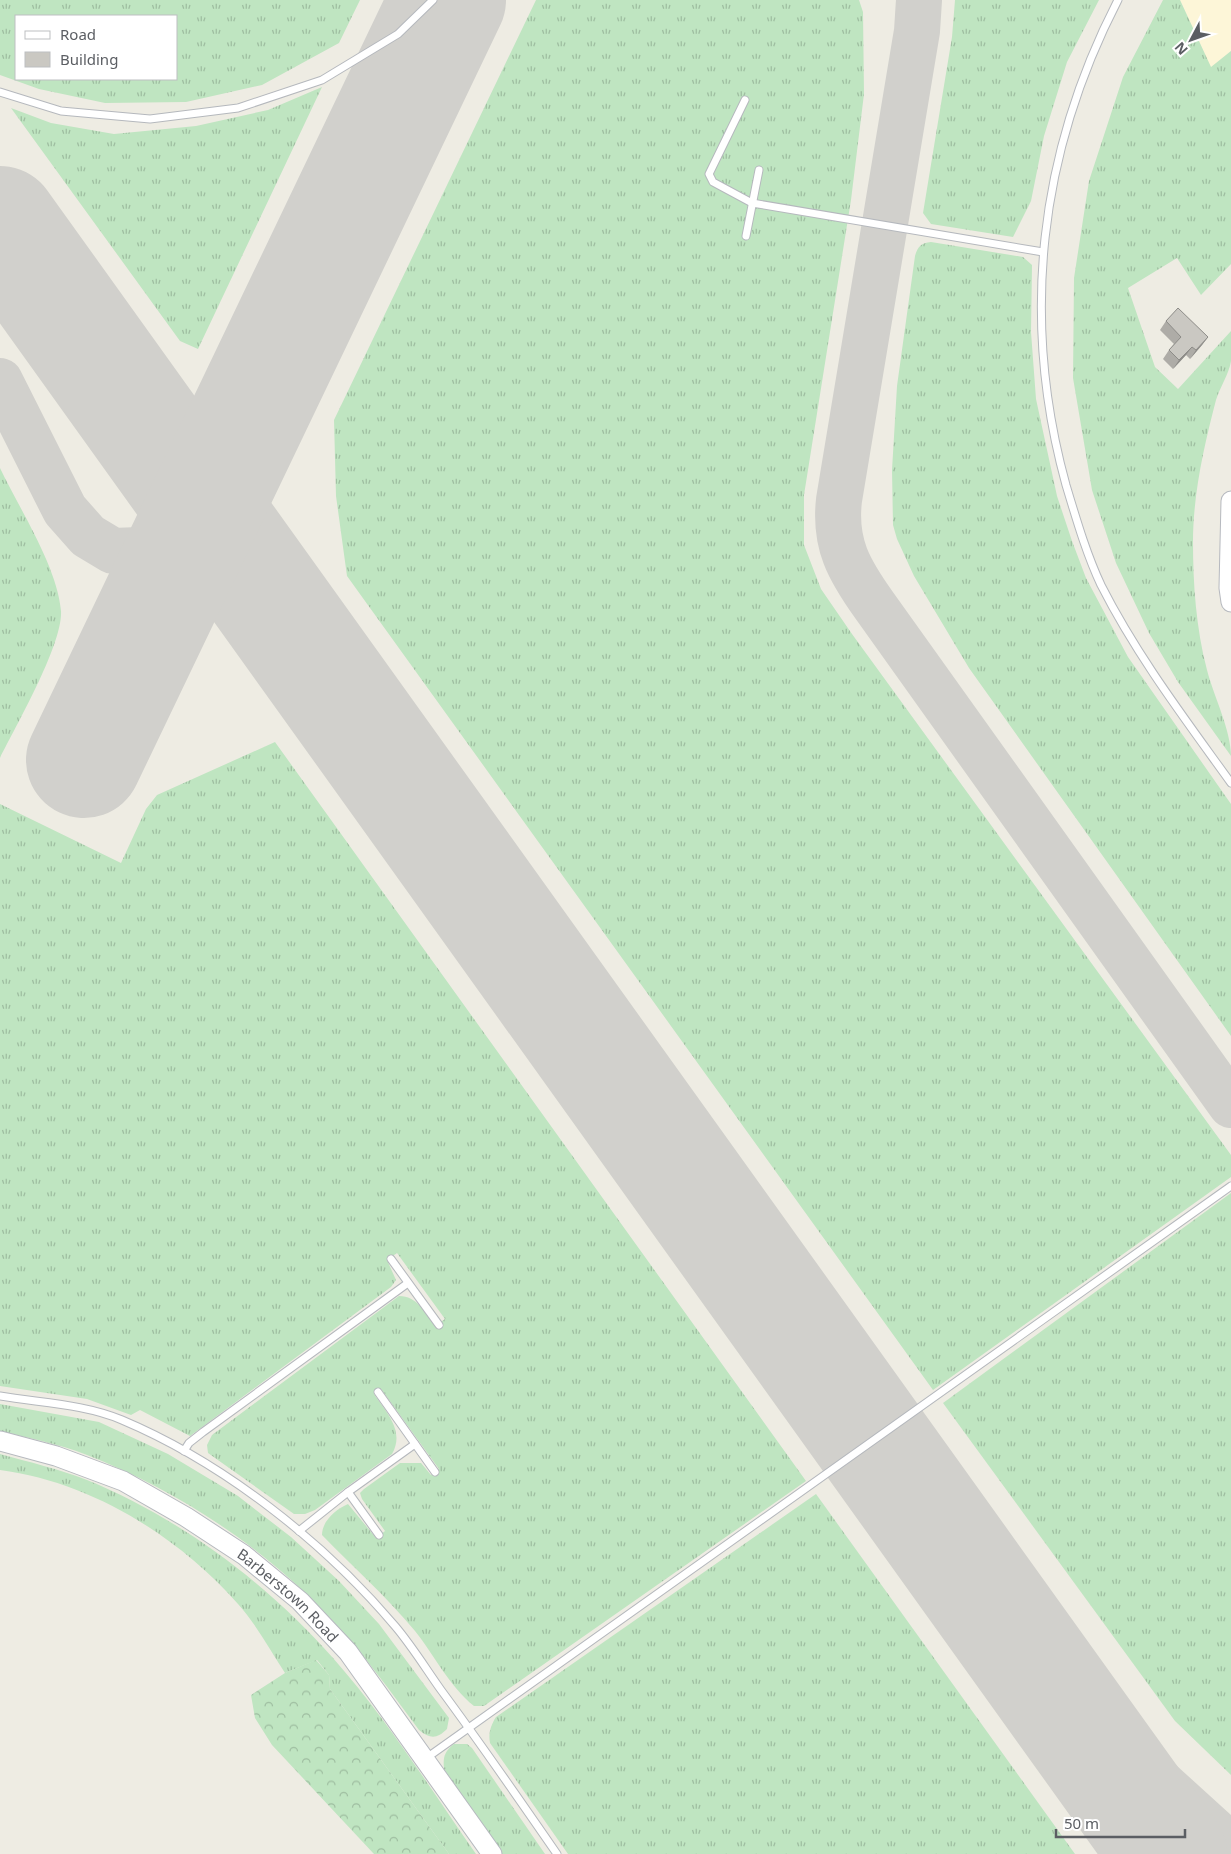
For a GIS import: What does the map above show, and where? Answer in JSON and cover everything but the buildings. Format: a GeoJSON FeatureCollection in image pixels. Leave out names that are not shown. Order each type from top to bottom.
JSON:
{"type":"FeatureCollection","features":[{"type":"Feature","properties":{"kind":"main road"},"geometry":{"type":"LineString","coordinates":[[1231,501],[1229,588],[1231,602]]}},
{"type":"Feature","properties":{"kind":"main road","name":"Barberstown Road"},"geometry":{"type":"LineString","coordinates":[[0,1441],[56,1456],[123,1481],[186,1517],[244,1555],[300,1602],[348,1652],[492,1854]]}},
{"type":"Feature","properties":{"kind":"lane"},"geometry":{"type":"LineString","coordinates":[[0,92],[61,111],[150,119],[238,108],[322,80],[398,34],[433,0]]}},
{"type":"Feature","properties":{"kind":"lane"},"geometry":{"type":"LineString","coordinates":[[1118,0],[1092,54],[1070,113],[1052,183],[1043,252],[1042,324],[1045,382],[1056,448],[1076,519],[1100,583],[1132,643],[1231,783]]}},
{"type":"Feature","properties":{"kind":"lane"},"geometry":{"type":"LineString","coordinates":[[745,100],[709,174],[713,182],[752,203],[1043,252]]}},
{"type":"Feature","properties":{"kind":"lane"},"geometry":{"type":"LineString","coordinates":[[746,236],[759,170]]}},
{"type":"Feature","properties":{"kind":"lane"},"geometry":{"type":"LineString","coordinates":[[425,1759],[1231,1186]]}},
{"type":"Feature","properties":{"kind":"lane"},"geometry":{"type":"LineString","coordinates":[[391,1259],[439,1325]]}},
{"type":"Feature","properties":{"kind":"lane"},"geometry":{"type":"LineString","coordinates":[[184,1451],[189,1443],[203,1432],[408,1283]]}},
{"type":"Feature","properties":{"kind":"lane"},"geometry":{"type":"LineString","coordinates":[[378,1392],[435,1472]]}},
{"type":"Feature","properties":{"kind":"lane"},"geometry":{"type":"LineString","coordinates":[[0,1396],[84,1408],[122,1420],[184,1451],[242,1487],[300,1531],[353,1580],[395,1626],[557,1854]]}},
{"type":"Feature","properties":{"kind":"lane"},"geometry":{"type":"LineString","coordinates":[[300,1531],[348,1492],[415,1444]]}},
{"type":"Feature","properties":{"kind":"lane"},"geometry":{"type":"LineString","coordinates":[[348,1492],[379,1535]]}},
{"type":"Feature","properties":{"kind":"shaded area"},"geometry":{"type":"Polygon","coordinates":[[[1180,0],[1231,0],[1231,51],[1211,68],[1180,0]]]}},
{"type":"Feature","properties":{"kind":"green space"},"geometry":{"type":"Polygon","coordinates":[[[0,0],[360,0],[339,43],[262,85],[186,102],[105,103],[39,89],[0,75],[0,0]]]}},
{"type":"Feature","properties":{"kind":"green space"},"geometry":{"type":"Polygon","coordinates":[[[536,0],[859,0],[863,12],[864,94],[851,200],[804,495],[804,545],[821,589],[852,634],[1231,1155],[1231,1177],[933,1390],[347,576],[336,496],[334,420],[536,0]]]}},
{"type":"Feature","properties":{"kind":"green space"},"geometry":{"type":"Polygon","coordinates":[[[955,0],[1099,0],[1067,62],[1044,136],[1031,201],[1013,237],[931,224],[923,213],[952,37],[955,0]]]}},
{"type":"Feature","properties":{"kind":"green space"},"geometry":{"type":"Polygon","coordinates":[[[1163,0],[1180,0],[1211,67],[1231,51],[1231,264],[1201,295],[1177,258],[1128,288],[1155,367],[1178,389],[1231,331],[1230,366],[1216,400],[1200,470],[1193,524],[1193,542],[1200,638],[1207,670],[1228,735],[1231,756],[1178,682],[1149,633],[1116,563],[1092,490],[1073,378],[1074,278],[1089,181],[1123,77],[1163,0]]]}},
{"type":"Feature","properties":{"kind":"green space"},"geometry":{"type":"Polygon","coordinates":[[[322,87],[198,349],[180,341],[11,108],[51,123],[114,134],[196,126],[268,110],[322,87]]]}},
{"type":"Feature","properties":{"kind":"green space"},"geometry":{"type":"Polygon","coordinates":[[[931,242],[1023,257],[1032,265],[1031,332],[1036,399],[1057,496],[1072,541],[1086,578],[1128,657],[1231,804],[1231,1036],[969,668],[914,576],[897,539],[893,525],[892,470],[897,386],[915,256],[920,246],[931,242]]]}},
{"type":"Feature","properties":{"kind":"green space"},"geometry":{"type":"Polygon","coordinates":[[[0,468],[45,557],[53,576],[61,611],[60,625],[47,664],[0,758],[0,468]]]}},
{"type":"Feature","properties":{"kind":"green space"},"geometry":{"type":"Polygon","coordinates":[[[275,742],[806,1481],[484,1706],[474,1706],[465,1698],[404,1618],[322,1535],[327,1520],[348,1504],[376,1538],[385,1531],[362,1499],[360,1493],[400,1463],[421,1463],[431,1475],[439,1469],[381,1389],[374,1394],[393,1422],[397,1438],[392,1454],[315,1510],[305,1514],[294,1514],[208,1453],[207,1445],[212,1435],[399,1296],[416,1302],[435,1326],[445,1319],[397,1253],[387,1260],[396,1280],[391,1287],[190,1436],[140,1410],[131,1415],[87,1399],[0,1386],[0,804],[121,863],[146,809],[157,795],[275,742]]]}},
{"type":"Feature","properties":{"kind":"green space"},"geometry":{"type":"Polygon","coordinates":[[[1231,1193],[1231,1775],[1175,1721],[943,1403],[1231,1193]]]}},
{"type":"Feature","properties":{"kind":"green space"},"geometry":{"type":"Polygon","coordinates":[[[0,1404],[99,1422],[168,1454],[238,1496],[291,1537],[339,1581],[379,1624],[449,1718],[447,1729],[440,1735],[433,1737],[419,1730],[342,1631],[305,1592],[218,1523],[154,1485],[121,1469],[66,1448],[0,1431],[0,1404]]]}},
{"type":"Feature","properties":{"kind":"green space"},"geometry":{"type":"Polygon","coordinates":[[[0,1454],[76,1476],[122,1495],[188,1533],[251,1579],[307,1630],[352,1681],[407,1754],[476,1854],[449,1854],[330,1689],[329,1675],[317,1660],[285,1673],[245,1612],[214,1579],[188,1556],[131,1516],[99,1500],[67,1486],[34,1476],[0,1470],[0,1454]]]}},
{"type":"Feature","properties":{"kind":"green space"},"geometry":{"type":"Polygon","coordinates":[[[816,1494],[1075,1854],[568,1854],[490,1743],[490,1729],[496,1717],[816,1494]]]}},
{"type":"Feature","properties":{"kind":"green space"},"geometry":{"type":"Polygon","coordinates":[[[316,1660],[329,1675],[330,1689],[449,1854],[374,1854],[272,1745],[255,1718],[251,1695],[285,1673],[316,1660]]]}},
{"type":"Feature","properties":{"kind":"green space"},"geometry":{"type":"Polygon","coordinates":[[[454,1744],[467,1744],[472,1748],[545,1854],[502,1854],[444,1769],[445,1755],[454,1744]]]}},
{"type":"Feature","properties":{"kind":"taxiway"},"geometry":{"type":"LineString","coordinates":[[919,0],[917,31],[839,500],[838,516],[841,543],[845,556],[865,592],[1231,1105]]}},
{"type":"Feature","properties":{"kind":"taxiway"},"geometry":{"type":"LineString","coordinates":[[0,381],[65,510],[88,536],[113,551],[140,550],[162,547],[199,521]]}},
{"type":"Feature","properties":{"kind":"taxiway"},"geometry":{"type":"LineString","coordinates":[[1014,1639],[1134,1758],[1231,1846]]}},
{"type":"Feature","properties":{"kind":"runway"},"geometry":{"type":"LineString","coordinates":[[84,760],[448,0]]}},
{"type":"Feature","properties":{"kind":"runway"},"geometry":{"type":"LineString","coordinates":[[0,224],[1169,1854]]}}]}
